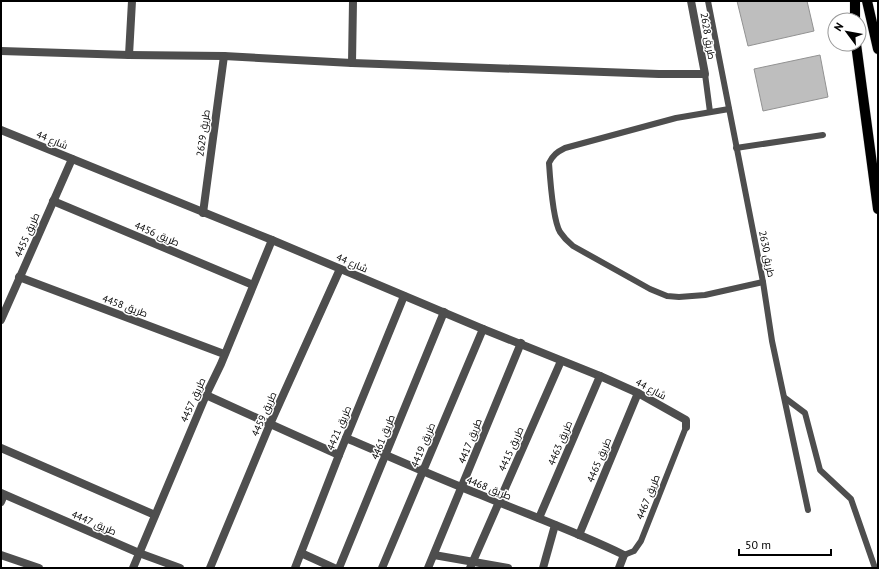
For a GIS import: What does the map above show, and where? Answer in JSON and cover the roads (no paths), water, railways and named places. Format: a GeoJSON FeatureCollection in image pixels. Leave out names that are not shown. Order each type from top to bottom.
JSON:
{"type":"FeatureCollection","features":[{"type":"Feature","properties":{"kind":"main road"},"geometry":{"type":"LineString","coordinates":[[855,1],[855,12]]}},
{"type":"Feature","properties":{"kind":"main road"},"geometry":{"type":"LineString","coordinates":[[867,1],[878,49]]}},
{"type":"Feature","properties":{"kind":"main road"},"geometry":{"type":"LineString","coordinates":[[857,52],[878,210]]}},
{"type":"Feature","properties":{"kind":"street"},"geometry":{"type":"LineString","coordinates":[[129,55],[132,1]]}},
{"type":"Feature","properties":{"kind":"street"},"geometry":{"type":"LineString","coordinates":[[352,63],[353,1]]}},
{"type":"Feature","properties":{"kind":"street","name":"طريق 2628"},"geometry":{"type":"LineString","coordinates":[[691,1],[705,74]]}},
{"type":"Feature","properties":{"kind":"street"},"geometry":{"type":"LineString","coordinates":[[1,50],[129,55],[224,56],[352,63],[659,74],[705,74]]}},
{"type":"Feature","properties":{"kind":"street","name":"طريق 2629"},"geometry":{"type":"LineString","coordinates":[[202,213],[224,56]]}},
{"type":"Feature","properties":{"kind":"street","name":"شارع 44"},"geometry":{"type":"LineString","coordinates":[[1,130],[600,376],[638,393],[679,415],[686,420],[686,426]]}},
{"type":"Feature","properties":{"kind":"street","name":"طريق 4455"},"geometry":{"type":"LineString","coordinates":[[1,320],[4,306],[19,277],[72,159]]}},
{"type":"Feature","properties":{"kind":"street","name":"طريق 4456"},"geometry":{"type":"LineString","coordinates":[[53,201],[253,285]]}},
{"type":"Feature","properties":{"kind":"street","name":"طريق 4457"},"geometry":{"type":"LineString","coordinates":[[133,568],[206,395],[221,364],[272,240]]}},
{"type":"Feature","properties":{"kind":"street","name":"طريق 4459"},"geometry":{"type":"LineString","coordinates":[[210,568],[270,424],[340,269]]}},
{"type":"Feature","properties":{"kind":"street","name":"طريق 4458"},"geometry":{"type":"LineString","coordinates":[[19,277],[224,354]]}},
{"type":"Feature","properties":{"kind":"street","name":"طريق 4421"},"geometry":{"type":"LineString","coordinates":[[295,568],[404,296]]}},
{"type":"Feature","properties":{"kind":"street","name":"طريق 4461"},"geometry":{"type":"LineString","coordinates":[[339,568],[444,312]]}},
{"type":"Feature","properties":{"kind":"street","name":"طريق 4419"},"geometry":{"type":"LineString","coordinates":[[382,568],[483,329]]}},
{"type":"Feature","properties":{"kind":"street","name":"طريق 4417"},"geometry":{"type":"LineString","coordinates":[[428,568],[521,343]]}},
{"type":"Feature","properties":{"kind":"street","name":"طريق 4415"},"geometry":{"type":"LineString","coordinates":[[471,565],[561,361]]}},
{"type":"Feature","properties":{"kind":"street","name":"طريق 4463"},"geometry":{"type":"LineString","coordinates":[[539,518],[600,376]]}},
{"type":"Feature","properties":{"kind":"street","name":"طريق 4465"},"geometry":{"type":"LineString","coordinates":[[579,535],[638,393]]}},
{"type":"Feature","properties":{"kind":"street"},"geometry":{"type":"LineString","coordinates":[[206,395],[339,455]]}},
{"type":"Feature","properties":{"kind":"street","name":"طريق 4468"},"geometry":{"type":"LineString","coordinates":[[346,438],[624,555]]}},
{"type":"Feature","properties":{"kind":"street"},"geometry":{"type":"LineString","coordinates":[[1,448],[155,515]]}},
{"type":"Feature","properties":{"kind":"street","name":"طريق 4447"},"geometry":{"type":"LineString","coordinates":[[2,497],[139,553],[180,568]]}},
{"type":"Feature","properties":{"kind":"street"},"geometry":{"type":"LineString","coordinates":[[543,568],[554,525]]}},
{"type":"Feature","properties":{"kind":"street"},"geometry":{"type":"LineString","coordinates":[[301,553],[334,568]]}},
{"type":"Feature","properties":{"kind":"street"},"geometry":{"type":"LineString","coordinates":[[1,555],[34,567]]}},
{"type":"Feature","properties":{"kind":"street"},"geometry":{"type":"LineString","coordinates":[[434,555],[471,565],[508,568]]}},
{"type":"Feature","properties":{"kind":"street"},"geometry":{"type":"LineString","coordinates":[[620,568],[624,555]]}},
{"type":"Feature","properties":{"kind":"lane","name":"طريق 2630"},"geometry":{"type":"LineString","coordinates":[[708,1],[763,282],[772,342],[808,510]]}},
{"type":"Feature","properties":{"kind":"lane"},"geometry":{"type":"LineString","coordinates":[[705,74],[710,112]]}},
{"type":"Feature","properties":{"kind":"lane"},"geometry":{"type":"LineString","coordinates":[[729,109],[676,118],[565,148],[558,152],[552,156],[549,163],[556,219],[559,230],[565,240],[579,250],[650,289],[667,296],[679,297],[705,295],[763,282]]}},
{"type":"Feature","properties":{"kind":"lane"},"geometry":{"type":"LineString","coordinates":[[736,148],[822,135]]}},
{"type":"Feature","properties":{"kind":"lane"},"geometry":{"type":"LineString","coordinates":[[785,398],[805,413],[820,470],[851,499],[875,568]]}},
{"type":"Feature","properties":{"kind":"lane","name":"طريق 4467"},"geometry":{"type":"LineString","coordinates":[[624,555],[634,551],[641,541],[686,426]]}}]}
